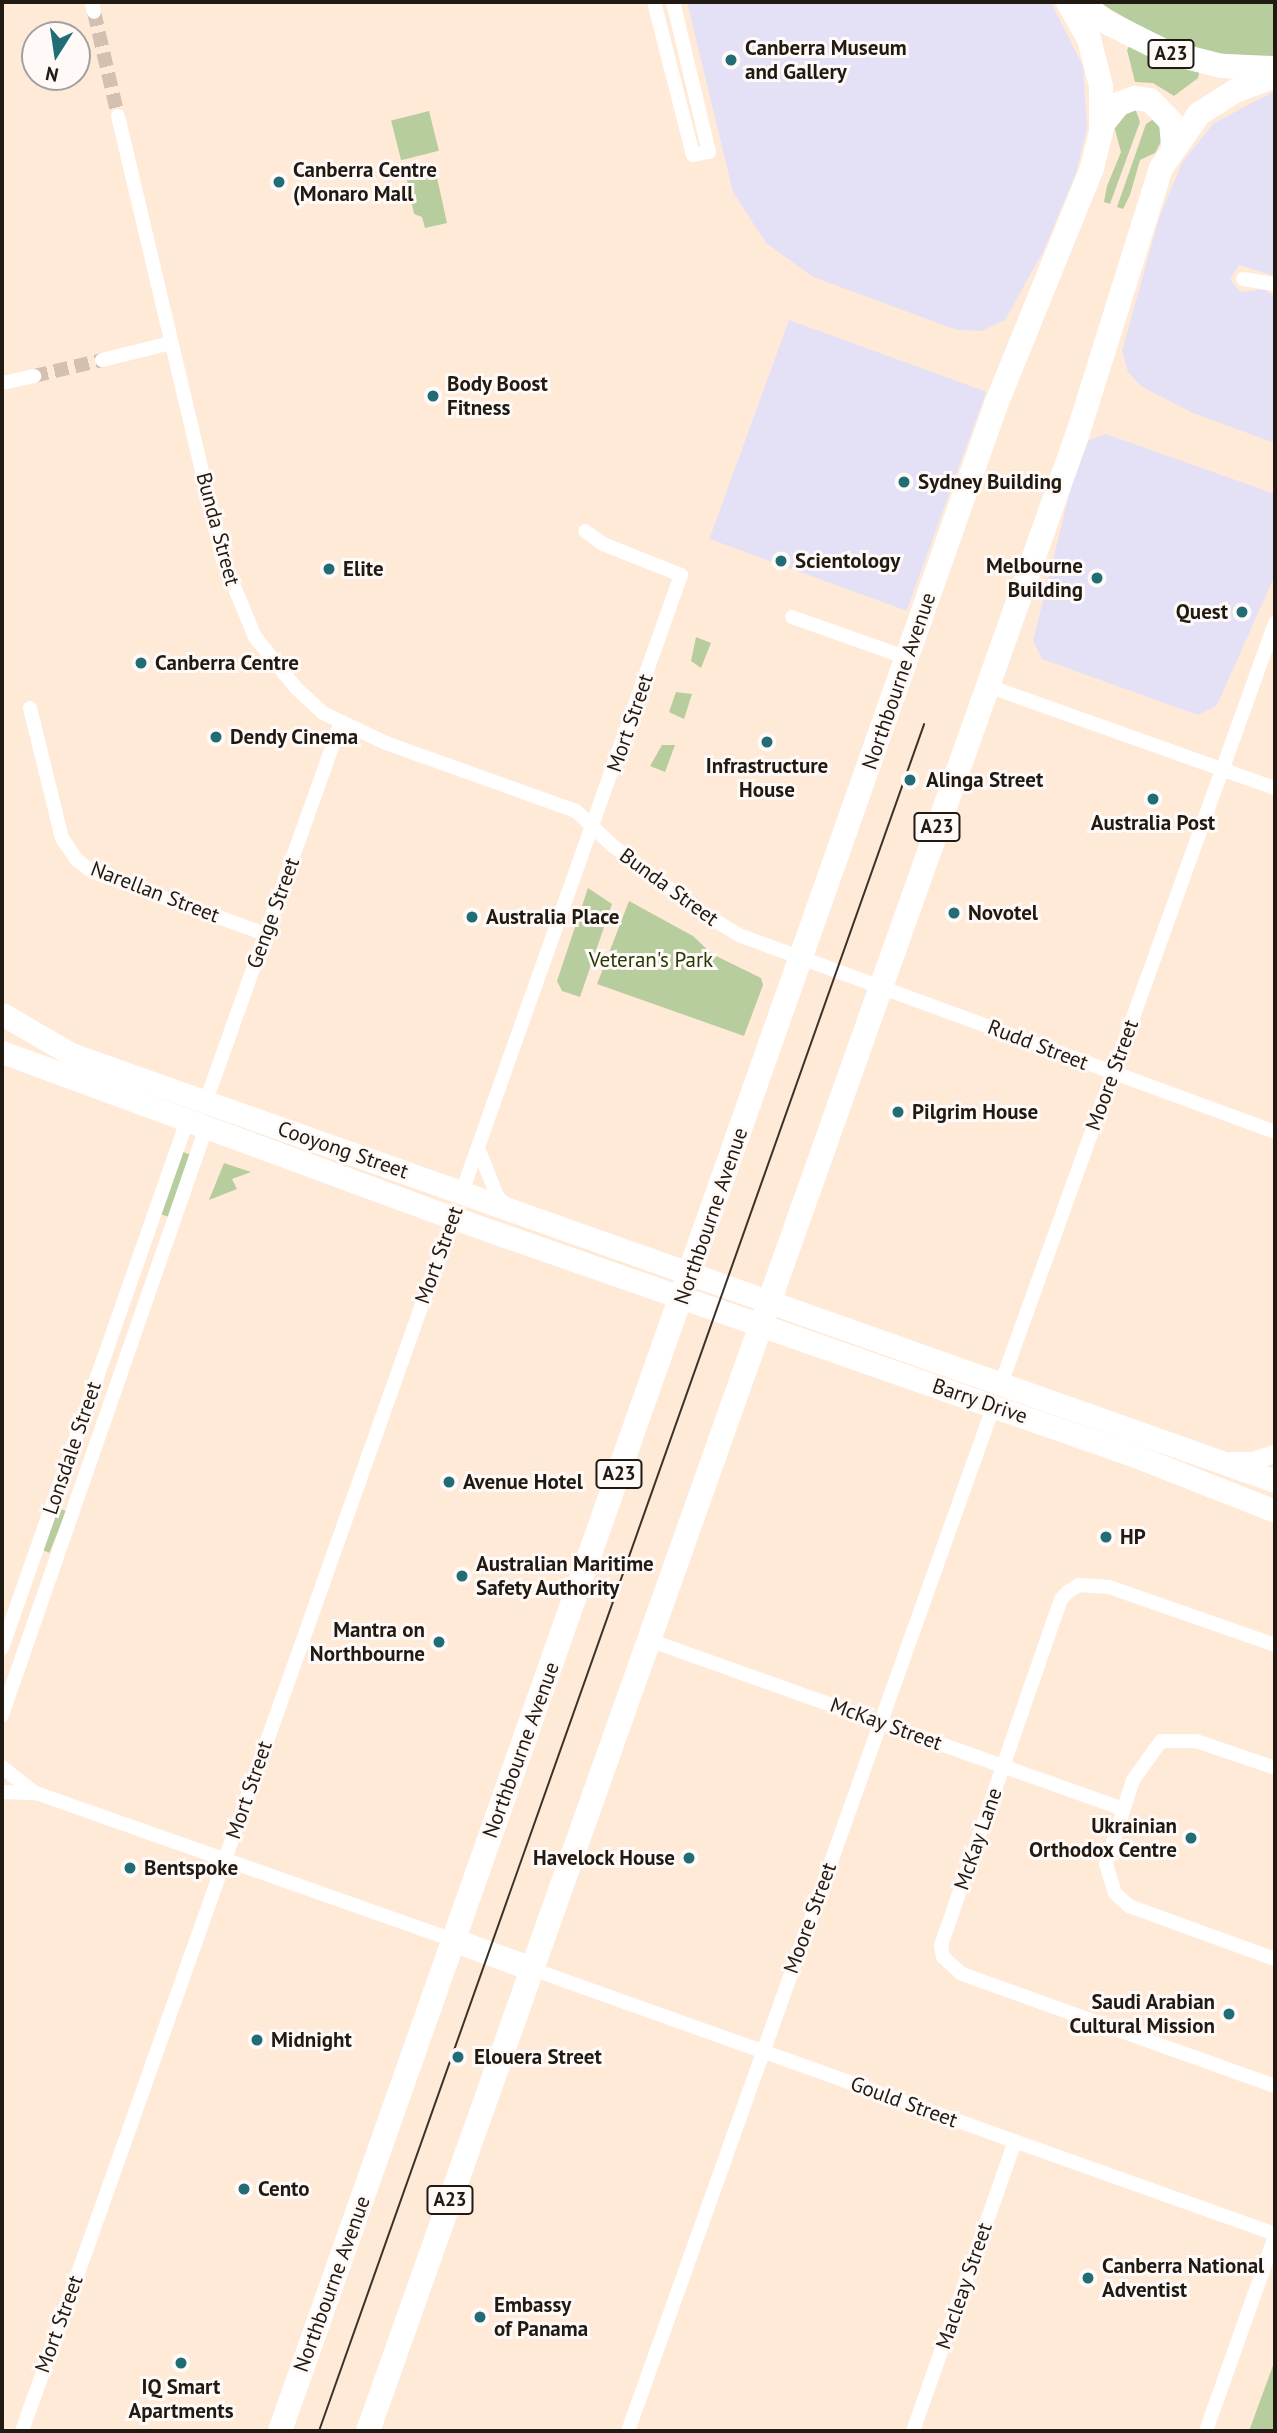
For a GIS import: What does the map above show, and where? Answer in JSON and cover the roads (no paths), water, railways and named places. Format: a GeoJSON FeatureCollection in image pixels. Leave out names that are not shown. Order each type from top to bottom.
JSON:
{"type":"FeatureCollection","features":[{"type":"Feature","properties":{"kind":"highway","name":"Northbourne Avenue"},"geometry":{"type":"LineString","coordinates":[[280,2431],[995,407],[1092,169],[1102,125],[1097,62],[1069,2]]}},
{"type":"Feature","properties":{"kind":"highway","name":"A23"},"geometry":{"type":"LineString","coordinates":[[1080,2],[1108,23],[1166,52],[1222,66],[1275,68]]}},
{"type":"Feature","properties":{"kind":"highway","name":"A23"},"geometry":{"type":"LineString","coordinates":[[368,2431],[1093,390],[1150,198],[1173,146],[1210,106],[1275,76]]}},
{"type":"Feature","properties":{"kind":"highway"},"geometry":{"type":"LineString","coordinates":[[1102,125],[1119,104],[1135,98],[1150,100],[1171,122],[1173,146]]}},
{"type":"Feature","properties":{"kind":"highway"},"geometry":{"type":"LineString","coordinates":[[453,1940],[532,1969]]}},
{"type":"Feature","properties":{"kind":"main road","name":"Cooyong Street"},"geometry":{"type":"LineString","coordinates":[[4,1016],[71,1054],[690,1273]]}},
{"type":"Feature","properties":{"kind":"main road","name":"Cooyong Street"},"geometry":{"type":"LineString","coordinates":[[2,1052],[364,1186],[681,1298]]}},
{"type":"Feature","properties":{"kind":"main road","name":"Lonsdale Street"},"geometry":{"type":"LineString","coordinates":[[197,1125],[206,1101]]}},
{"type":"Feature","properties":{"kind":"main road"},"geometry":{"type":"LineString","coordinates":[[364,1186],[373,1161]]}},
{"type":"Feature","properties":{"kind":"main road","name":"Mort Street"},"geometry":{"type":"LineString","coordinates":[[453,1217],[462,1192]]}},
{"type":"Feature","properties":{"kind":"main road","name":"Barry Drive"},"geometry":{"type":"LineString","coordinates":[[690,1273],[1002,1381],[1275,1481]]}},
{"type":"Feature","properties":{"kind":"main road","name":"Barry Drive"},"geometry":{"type":"LineString","coordinates":[[681,1298],[994,1405],[1275,1509]]}},
{"type":"Feature","properties":{"kind":"street"},"geometry":{"type":"LineString","coordinates":[[654,2],[693,155],[709,152],[673,2]]}},
{"type":"Feature","properties":{"kind":"street","name":"Bunda Street"},"geometry":{"type":"LineString","coordinates":[[118,116],[223,560],[237,601],[255,637],[296,688],[340,725],[576,811],[593,829],[718,924],[881,986]]}},
{"type":"Feature","properties":{"kind":"street"},"geometry":{"type":"LineString","coordinates":[[1243,279],[1275,284]]}},
{"type":"Feature","properties":{"kind":"street"},"geometry":{"type":"LineString","coordinates":[[102,360],[172,343]]}},
{"type":"Feature","properties":{"kind":"street"},"geometry":{"type":"LineString","coordinates":[[2,383],[34,376]]}},
{"type":"Feature","properties":{"kind":"street","name":"Mort Street"},"geometry":{"type":"LineString","coordinates":[[462,1192],[681,575],[603,544],[585,531]]}},
{"type":"Feature","properties":{"kind":"street"},"geometry":{"type":"LineString","coordinates":[[792,617],[908,657]]}},
{"type":"Feature","properties":{"kind":"street","name":"Moore Street"},"geometry":{"type":"LineString","coordinates":[[1002,1381],[1275,623]]}},
{"type":"Feature","properties":{"kind":"street"},"geometry":{"type":"LineString","coordinates":[[988,686],[1275,788]]}},
{"type":"Feature","properties":{"kind":"street","name":"Narellan Street"},"geometry":{"type":"LineString","coordinates":[[30,708],[62,838],[77,860],[93,872],[265,934]]}},
{"type":"Feature","properties":{"kind":"street","name":"Genge Street"},"geometry":{"type":"LineString","coordinates":[[206,1101],[340,725]]}},
{"type":"Feature","properties":{"kind":"street","name":"Rudd Street"},"geometry":{"type":"LineString","coordinates":[[881,986],[1275,1132]]}},
{"type":"Feature","properties":{"kind":"street","name":"Lonsdale Street"},"geometry":{"type":"LineString","coordinates":[[2,1648],[136,1267],[197,1125]]}},
{"type":"Feature","properties":{"kind":"street","name":"Lonsdale Street"},"geometry":{"type":"LineString","coordinates":[[2,1715],[155,1274],[197,1125]]}},
{"type":"Feature","properties":{"kind":"street"},"geometry":{"type":"LineString","coordinates":[[478,1148],[498,1198],[512,1210]]}},
{"type":"Feature","properties":{"kind":"street","name":"Mort Street"},"geometry":{"type":"LineString","coordinates":[[22,2431],[453,1217]]}},
{"type":"Feature","properties":{"kind":"street"},"geometry":{"type":"LineString","coordinates":[[136,1267],[155,1274]]}},
{"type":"Feature","properties":{"kind":"street","name":"Moore Street"},"geometry":{"type":"LineString","coordinates":[[628,2431],[994,1405]]}},
{"type":"Feature","properties":{"kind":"street"},"geometry":{"type":"LineString","coordinates":[[1213,1458],[1246,1462],[1275,1454]]}},
{"type":"Feature","properties":{"kind":"street","name":"McKay Lane"},"geometry":{"type":"LineString","coordinates":[[1275,1645],[1109,1587],[1079,1585],[1060,1599],[944,1934],[943,1957],[962,1974],[1275,2086]]}},
{"type":"Feature","properties":{"kind":"street"},"geometry":{"type":"LineString","coordinates":[[8,1630],[29,1636]]}},
{"type":"Feature","properties":{"kind":"street","name":"McKay Street"},"geometry":{"type":"LineString","coordinates":[[649,1640],[1123,1809]]}},
{"type":"Feature","properties":{"kind":"street"},"geometry":{"type":"LineString","coordinates":[[1275,1768],[1196,1741],[1161,1741],[1139,1767],[1106,1864],[1115,1893],[1129,1906],[1275,1959]]}},
{"type":"Feature","properties":{"kind":"street"},"geometry":{"type":"LineString","coordinates":[[2,1767],[36,1794]]}},
{"type":"Feature","properties":{"kind":"street"},"geometry":{"type":"LineString","coordinates":[[2,1792],[36,1794],[453,1940]]}},
{"type":"Feature","properties":{"kind":"street","name":"Gould Street"},"geometry":{"type":"LineString","coordinates":[[532,1969],[1275,2235]]}},
{"type":"Feature","properties":{"kind":"street","name":"Macleay Street"},"geometry":{"type":"LineString","coordinates":[[913,2431],[1015,2141]]}},
{"type":"Feature","properties":{"kind":"street"},"geometry":{"type":"LineString","coordinates":[[1206,2431],[1275,2235]]}},
{"type":"Feature","properties":{"kind":"tunnel"},"geometry":{"type":"LineString","coordinates":[[94,12],[118,116]]}},
{"type":"Feature","properties":{"kind":"tunnel"},"geometry":{"type":"LineString","coordinates":[[34,376],[102,360]]}},
{"type":"Feature","properties":{"kind":"tram line"},"geometry":{"type":"LineString","coordinates":[[319,2431],[924,724]]}},
{"type":"Feature","properties":{"kind":"place","name":"Canberra Museum and Gallery"},"geometry":{"type":"Point","coordinates":[731,60]}},
{"type":"Feature","properties":{"kind":"place","name":"Canberra Centre (Monaro Mall"},"geometry":{"type":"Point","coordinates":[279,182]}},
{"type":"Feature","properties":{"kind":"place","name":"Body Boost Fitness"},"geometry":{"type":"Point","coordinates":[433,396]}},
{"type":"Feature","properties":{"kind":"place","name":"Sydney Building"},"geometry":{"type":"Point","coordinates":[904,482]}},
{"type":"Feature","properties":{"kind":"place","name":"Scientology"},"geometry":{"type":"Point","coordinates":[781,561]}},
{"type":"Feature","properties":{"kind":"place","name":"Elite"},"geometry":{"type":"Point","coordinates":[329,569]}},
{"type":"Feature","properties":{"kind":"place","name":"Melbourne Building"},"geometry":{"type":"Point","coordinates":[1097,578]}},
{"type":"Feature","properties":{"kind":"place","name":"Quest"},"geometry":{"type":"Point","coordinates":[1242,612]}},
{"type":"Feature","properties":{"kind":"place","name":"Canberra Centre"},"geometry":{"type":"Point","coordinates":[141,663]}},
{"type":"Feature","properties":{"kind":"place","name":"Dendy Cinema"},"geometry":{"type":"Point","coordinates":[216,737]}},
{"type":"Feature","properties":{"kind":"place","name":"Infrastructure House"},"geometry":{"type":"Point","coordinates":[767,742]}},
{"type":"Feature","properties":{"kind":"place","name":"Alinga Street"},"geometry":{"type":"Point","coordinates":[910,780]}},
{"type":"Feature","properties":{"kind":"place","name":"Australia Post"},"geometry":{"type":"Point","coordinates":[1153,799]}},
{"type":"Feature","properties":{"kind":"place","name":"Novotel"},"geometry":{"type":"Point","coordinates":[954,913]}},
{"type":"Feature","properties":{"kind":"place","name":"Australia Place"},"geometry":{"type":"Point","coordinates":[472,917]}},
{"type":"Feature","properties":{"kind":"place","name":"Pilgrim House"},"geometry":{"type":"Point","coordinates":[898,1112]}},
{"type":"Feature","properties":{"kind":"place","name":"Avenue Hotel"},"geometry":{"type":"Point","coordinates":[449,1482]}},
{"type":"Feature","properties":{"kind":"place","name":"HP"},"geometry":{"type":"Point","coordinates":[1106,1537]}},
{"type":"Feature","properties":{"kind":"place","name":"Australian Maritime Safety Authority"},"geometry":{"type":"Point","coordinates":[462,1576]}},
{"type":"Feature","properties":{"kind":"place","name":"Mantra on Northbourne"},"geometry":{"type":"Point","coordinates":[439,1642]}},
{"type":"Feature","properties":{"kind":"place","name":"Ukrainian Orthodox Centre"},"geometry":{"type":"Point","coordinates":[1191,1838]}},
{"type":"Feature","properties":{"kind":"place","name":"Havelock House"},"geometry":{"type":"Point","coordinates":[689,1858]}},
{"type":"Feature","properties":{"kind":"place","name":"Bentspoke"},"geometry":{"type":"Point","coordinates":[130,1868]}},
{"type":"Feature","properties":{"kind":"place","name":"Saudi Arabian Cultural Mission"},"geometry":{"type":"Point","coordinates":[1229,2014]}},
{"type":"Feature","properties":{"kind":"place","name":"Midnight"},"geometry":{"type":"Point","coordinates":[257,2040]}},
{"type":"Feature","properties":{"kind":"place","name":"Elouera Street"},"geometry":{"type":"Point","coordinates":[458,2057]}},
{"type":"Feature","properties":{"kind":"place","name":"Cento"},"geometry":{"type":"Point","coordinates":[244,2189]}},
{"type":"Feature","properties":{"kind":"place","name":"Canberra National Adventist"},"geometry":{"type":"Point","coordinates":[1088,2278]}},
{"type":"Feature","properties":{"kind":"place","name":"Embassy of Panama"},"geometry":{"type":"Point","coordinates":[480,2317]}},
{"type":"Feature","properties":{"kind":"place","name":"IQ Smart Apartments"},"geometry":{"type":"Point","coordinates":[181,2363]}},
{"type":"Feature","properties":{"kind":"park label","name":"Veteran's Park"},"geometry":{"type":"Point","coordinates":[651,960]}}]}
